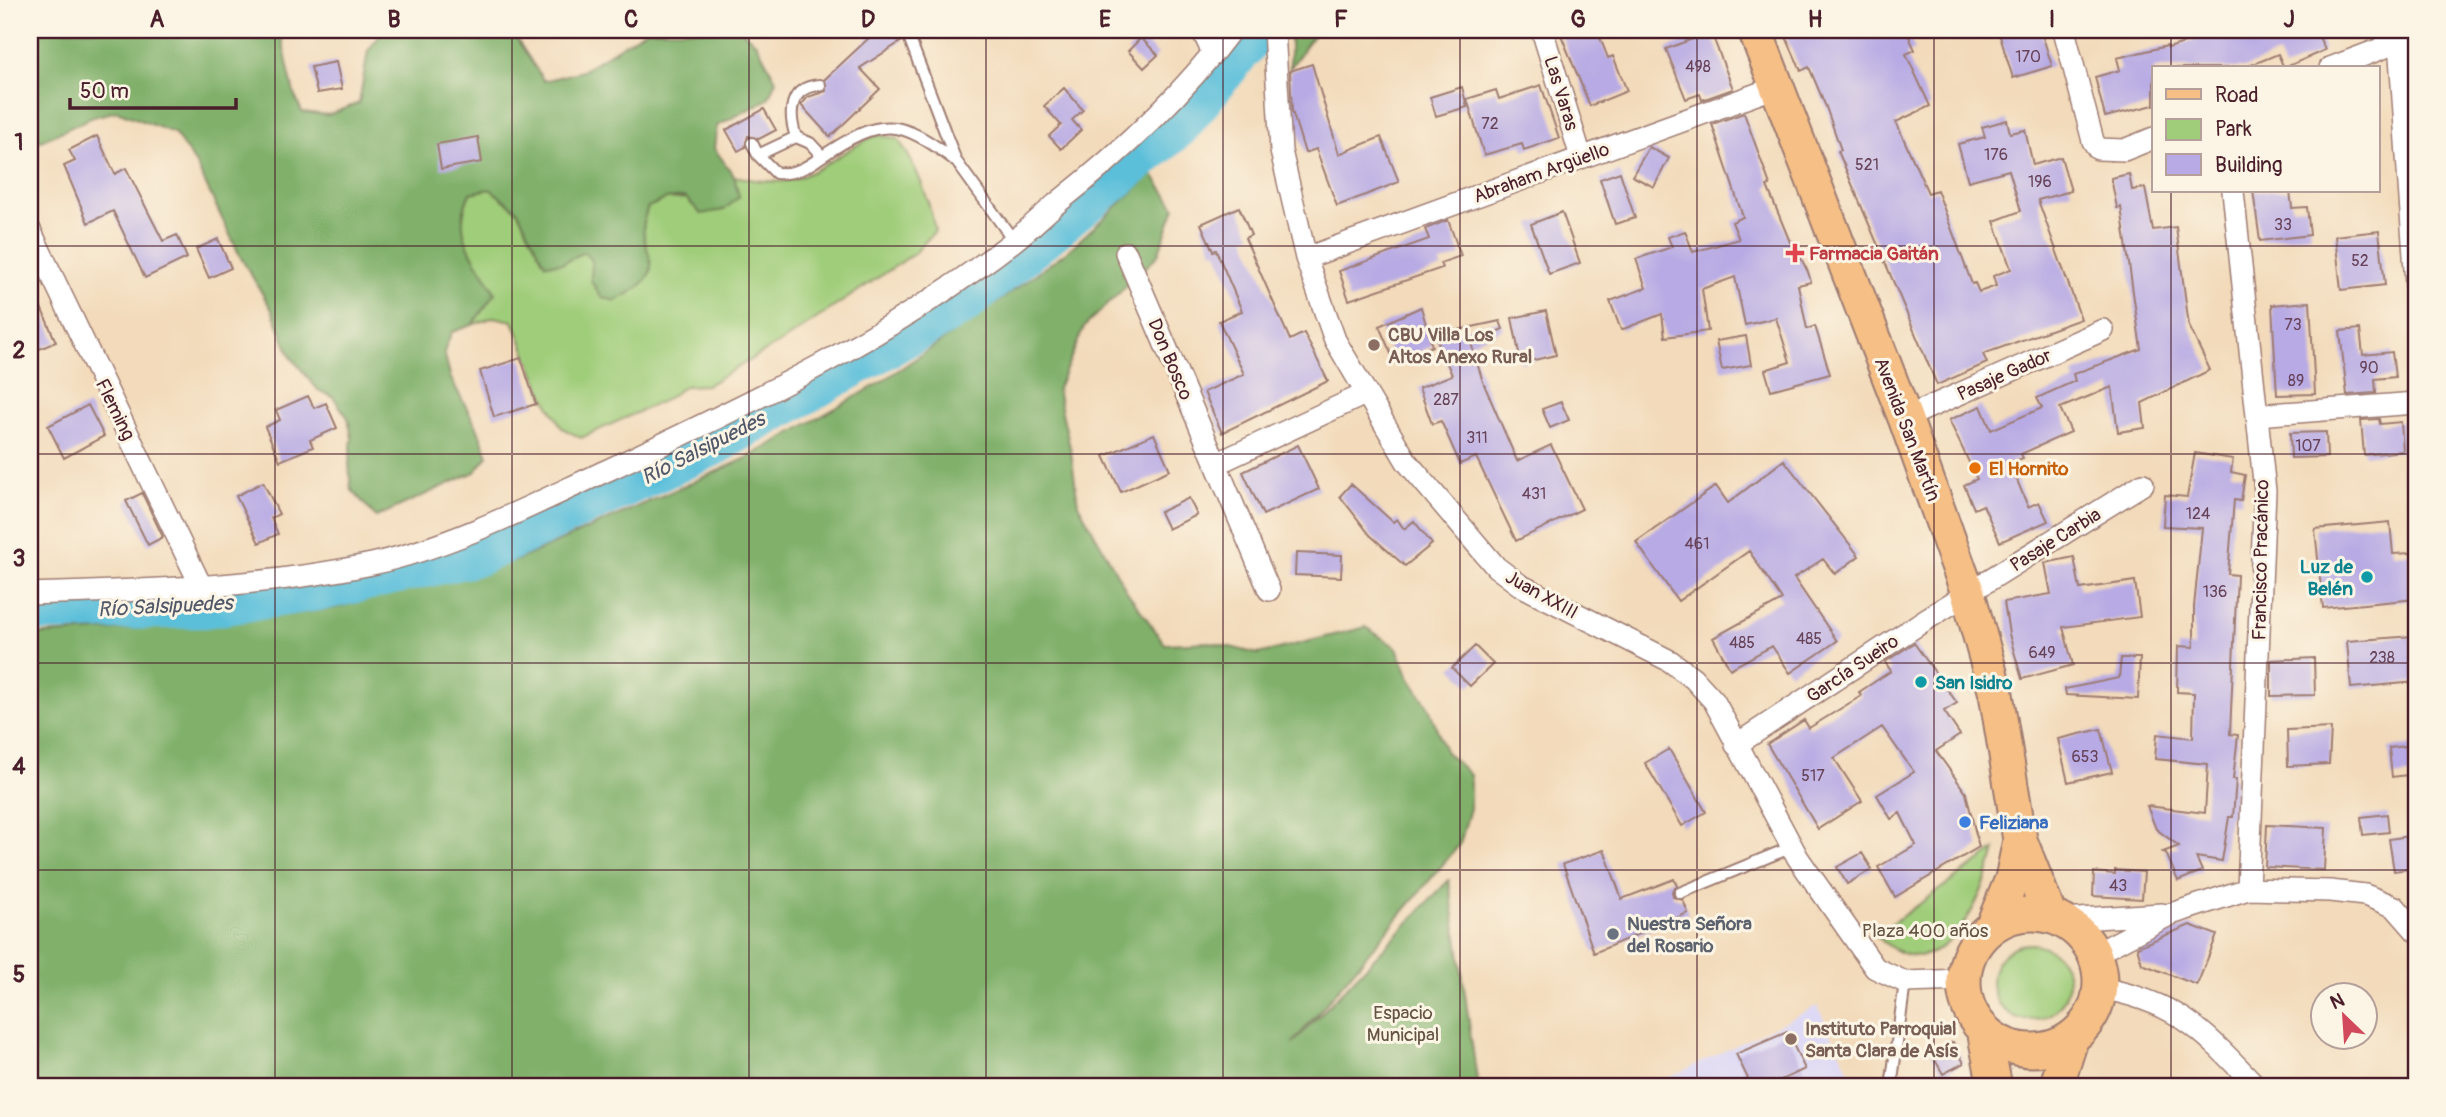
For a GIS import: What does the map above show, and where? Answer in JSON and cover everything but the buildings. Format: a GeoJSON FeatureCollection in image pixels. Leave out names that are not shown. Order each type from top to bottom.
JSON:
{"type":"FeatureCollection","features":[{"type":"Feature","properties":{"kind":"main road","name":"Avenida San Martín"},"geometry":{"type":"LineString","coordinates":[[1755,30],[1905,418],[1968,593],[1996,694],[2020,840],[2056,918]]}},
{"type":"Feature","properties":{"kind":"main road","name":"Avenida San Martín"},"geometry":{"type":"LineString","coordinates":[[1992,927],[2012,879],[2020,840]]}},
{"type":"Feature","properties":{"kind":"main road"},"geometry":{"type":"LineString","coordinates":[[2030,914],[2056,918],[2081,935],[2095,954],[2100,988],[2096,1006],[2086,1023],[2072,1037],[2055,1046],[2017,1048],[1984,1030],[1969,1007],[1964,980],[1972,950],[1992,927],[2010,917],[2030,914]]}},
{"type":"Feature","properties":{"kind":"main road"},"geometry":{"type":"LineString","coordinates":[[1984,1030],[1994,1087]]}},
{"type":"Feature","properties":{"kind":"main road"},"geometry":{"type":"LineString","coordinates":[[2056,1087],[2072,1037]]}},
{"type":"Feature","properties":{"kind":"street"},"geometry":{"type":"LineString","coordinates":[[1202,30],[1213,53]]}},
{"type":"Feature","properties":{"kind":"street"},"geometry":{"type":"LineString","coordinates":[[30,594],[202,588],[372,564],[430,547],[510,515],[776,388],[872,335],[1014,240],[1120,153],[1170,104],[1231,30]]}},
{"type":"Feature","properties":{"kind":"street","name":"Juan XXIII"},"geometry":{"type":"LineString","coordinates":[[1274,30],[1281,151],[1306,258],[1335,340],[1365,394],[1423,483],[1496,568],[1520,585],[1677,667],[1714,701],[1792,848],[1875,968],[1905,982],[1964,980]]}},
{"type":"Feature","properties":{"kind":"street","name":"Las Varas"},"geometry":{"type":"LineString","coordinates":[[1542,30],[1581,157]]}},
{"type":"Feature","properties":{"kind":"street"},"geometry":{"type":"LineString","coordinates":[[2064,30],[2093,141],[2098,149],[2110,152],[2124,150],[2152,139]]}},
{"type":"Feature","properties":{"kind":"street"},"geometry":{"type":"LineString","coordinates":[[2381,30],[2408,46]]}},
{"type":"Feature","properties":{"kind":"street"},"geometry":{"type":"LineString","coordinates":[[2337,66],[2408,46]]}},
{"type":"Feature","properties":{"kind":"street"},"geometry":{"type":"LineString","coordinates":[[2408,46],[2416,284]]}},
{"type":"Feature","properties":{"kind":"street","name":"Abraham Argüello"},"geometry":{"type":"LineString","coordinates":[[1306,258],[1776,87]]}},
{"type":"Feature","properties":{"kind":"street","name":"Francisco Pracánico"},"geometry":{"type":"LineString","coordinates":[[2233,192],[2265,491],[2248,889]]}},
{"type":"Feature","properties":{"kind":"street","name":"Fleming"},"geometry":{"type":"LineString","coordinates":[[30,230],[202,588]]}},
{"type":"Feature","properties":{"kind":"street","name":"Don Bosco"},"geometry":{"type":"LineString","coordinates":[[1126,253],[1269,590]]}},
{"type":"Feature","properties":{"kind":"street","name":"Pasaje Gador"},"geometry":{"type":"LineString","coordinates":[[1905,418],[2103,330]]}},
{"type":"Feature","properties":{"kind":"street"},"geometry":{"type":"LineString","coordinates":[[1216,464],[1365,394]]}},
{"type":"Feature","properties":{"kind":"street"},"geometry":{"type":"LineString","coordinates":[[2257,415],[2416,403]]}},
{"type":"Feature","properties":{"kind":"street","name":"Pasaje Carbia"},"geometry":{"type":"LineString","coordinates":[[1968,593],[2143,484]]}},
{"type":"Feature","properties":{"kind":"street","name":"García Sueiro"},"geometry":{"type":"LineString","coordinates":[[1736,745],[1968,593]]}},
{"type":"Feature","properties":{"kind":"street"},"geometry":{"type":"LineString","coordinates":[[2095,954],[2171,914],[2248,889],[2365,895],[2395,907],[2416,931]]}},
{"type":"Feature","properties":{"kind":"street"},"geometry":{"type":"LineString","coordinates":[[2056,918],[2171,914]]}},
{"type":"Feature","properties":{"kind":"street"},"geometry":{"type":"LineString","coordinates":[[2100,988],[2136,995],[2168,1007],[2199,1027],[2257,1087]]}},
{"type":"Feature","properties":{"kind":"lane"},"geometry":{"type":"LineString","coordinates":[[909,37],[956,161],[1014,240]]}},
{"type":"Feature","properties":{"kind":"lane"},"geometry":{"type":"LineString","coordinates":[[796,137],[791,105],[795,94],[809,85],[820,85]]}},
{"type":"Feature","properties":{"kind":"lane"},"geometry":{"type":"LineString","coordinates":[[752,143],[758,155],[776,173],[791,175],[875,129],[896,126],[922,135],[956,161]]}},
{"type":"Feature","properties":{"kind":"lane"},"geometry":{"type":"LineString","coordinates":[[758,155],[796,137],[810,143],[822,156]]}},
{"type":"Feature","properties":{"kind":"lane"},"geometry":{"type":"LineString","coordinates":[[1680,893],[1792,848]]}},
{"type":"Feature","properties":{"kind":"lane"},"geometry":{"type":"LineString","coordinates":[[1888,1087],[1892,1080],[1905,982]]}},
{"type":"Feature","properties":{"kind":"shaded area","name":"Instituto Parroquial Santa Clara de Asís"},"geometry":{"type":"Polygon","coordinates":[[[1817,1006],[1849,1071],[1835,1087],[1650,1087],[1817,1006]]]}},
{"type":"Feature","properties":{"kind":"green space"},"geometry":{"type":"Polygon","coordinates":[[[30,30],[280,30],[294,94],[302,112],[328,115],[359,103],[368,51],[384,30],[511,30],[544,81],[582,71],[646,30],[741,30],[756,43],[776,80],[768,99],[717,126],[714,148],[734,176],[739,197],[724,210],[701,214],[685,197],[666,199],[648,207],[644,237],[651,269],[647,279],[636,289],[615,301],[601,297],[591,281],[592,260],[584,252],[563,263],[545,264],[517,210],[490,189],[470,193],[465,208],[464,234],[473,256],[495,293],[472,325],[452,332],[444,352],[451,379],[478,429],[488,456],[475,472],[376,517],[351,489],[349,464],[352,438],[348,418],[333,397],[318,390],[291,357],[272,310],[240,256],[196,164],[174,133],[117,111],[93,117],[30,146],[30,30]]]}},
{"type":"Feature","properties":{"kind":"green space"},"geometry":{"type":"Polygon","coordinates":[[[1290,30],[1317,30],[1290,68],[1290,30]]]}},
{"type":"Feature","properties":{"kind":"green space"},"geometry":{"type":"Polygon","coordinates":[[[878,135],[898,139],[911,160],[929,206],[935,231],[915,253],[783,341],[707,385],[685,386],[665,400],[581,438],[562,428],[545,398],[513,321],[494,317],[472,325],[495,293],[467,246],[464,234],[464,208],[470,193],[490,189],[517,210],[545,263],[563,263],[584,251],[615,301],[646,279],[650,269],[643,223],[647,207],[666,199],[739,197],[734,176],[772,181],[797,178],[878,135]]]}},
{"type":"Feature","properties":{"kind":"green space","name":"Espacio Municipal"},"geometry":{"type":"Polygon","coordinates":[[[1152,174],[1175,207],[1158,255],[1084,327],[1057,390],[1071,452],[1078,504],[1126,590],[1165,644],[1210,642],[1258,654],[1366,627],[1397,648],[1409,677],[1429,708],[1445,751],[1470,775],[1470,808],[1460,844],[1292,1044],[1449,880],[1478,1087],[30,1087],[30,635],[229,623],[335,608],[515,561],[747,458],[878,384],[983,313],[1070,249],[1152,174]]]}},
{"type":"Feature","properties":{"kind":"green space","name":"Plaza 400 años"},"geometry":{"type":"Polygon","coordinates":[[[1995,850],[1980,894],[1968,917],[1954,936],[1938,950],[1919,956],[1899,952],[1876,935],[1995,850]]]}},
{"type":"Feature","properties":{"kind":"green space"},"geometry":{"type":"Polygon","coordinates":[[[2023,944],[2037,944],[2051,950],[2062,961],[2066,967],[2066,997],[2057,1009],[2045,1018],[2023,1020],[2009,1014],[1998,1003],[1992,989],[1992,975],[1998,961],[2009,950],[2023,944]]]}},
{"type":"Feature","properties":{"kind":"waterway","name":"Río Salsipuedes"},"geometry":{"type":"LineString","coordinates":[[30,612],[205,608],[325,590],[478,556],[716,445],[962,306],[1179,128],[1259,30]]}},
{"type":"Feature","properties":{"kind":"place","name":"Farmacia Gaitán"},"geometry":{"type":"Point","coordinates":[1795,253]}},
{"type":"Feature","properties":{"kind":"place","name":"CBU Villa Los Altos Anexo Rural"},"geometry":{"type":"Point","coordinates":[1374,345]}},
{"type":"Feature","properties":{"kind":"place","name":"El Hornito"},"geometry":{"type":"Point","coordinates":[1975,468]}},
{"type":"Feature","properties":{"kind":"place","name":"Luz de Belén"},"geometry":{"type":"Point","coordinates":[2367,577]}},
{"type":"Feature","properties":{"kind":"place","name":"San Isidro"},"geometry":{"type":"Point","coordinates":[1921,682]}},
{"type":"Feature","properties":{"kind":"place","name":"Feliziana"},"geometry":{"type":"Point","coordinates":[1965,822]}},
{"type":"Feature","properties":{"kind":"place","name":"Nuestra Señora del Rosario"},"geometry":{"type":"Point","coordinates":[1613,934]}},
{"type":"Feature","properties":{"kind":"place","name":"Instituto Parroquial Santa Clara de Asís"},"geometry":{"type":"Point","coordinates":[1791,1039]}}]}
